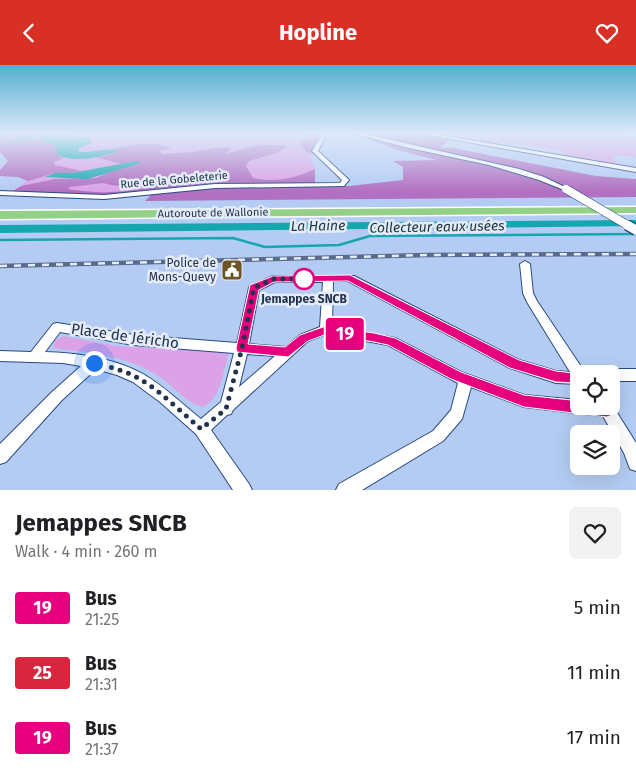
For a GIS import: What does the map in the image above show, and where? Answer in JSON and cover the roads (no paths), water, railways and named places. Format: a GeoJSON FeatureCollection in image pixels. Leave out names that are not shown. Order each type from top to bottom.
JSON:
{"type":"FeatureCollection","features":[{"type":"Feature","properties":{"kind":"highway","name":"Autoroute de Wallonie"},"geometry":{"type":"LineString","coordinates":[[0,207],[636,201]]}},
{"type":"Feature","properties":{"kind":"highway","name":"Autoroute de Wallonie"},"geometry":{"type":"LineString","coordinates":[[0,215],[636,210]]}},
{"type":"Feature","properties":{"kind":"street","name":"Rue de la Gobeleterie"},"geometry":{"type":"LineString","coordinates":[[0,193],[104,197],[215,186],[338,185],[345,183],[346,180],[317,153]]}},
{"type":"Feature","properties":{"kind":"street"},"geometry":{"type":"LineString","coordinates":[[436,153],[523,172],[566,189],[636,231]]}},
{"type":"Feature","properties":{"kind":"street"},"geometry":{"type":"LineString","coordinates":[[537,153],[636,170]]}},
{"type":"Feature","properties":{"kind":"street"},"geometry":{"type":"LineString","coordinates":[[525,264],[528,293],[532,302],[573,365]]}},
{"type":"Feature","properties":{"kind":"street"},"geometry":{"type":"LineString","coordinates":[[226,409],[242,348],[254,288],[350,278],[515,364],[556,377],[570,378]]}},
{"type":"Feature","properties":{"kind":"street"},"geometry":{"type":"LineString","coordinates":[[326,330],[328,281]]}},
{"type":"Feature","properties":{"kind":"street","name":"Place de Jéricho"},"geometry":{"type":"LineString","coordinates":[[34,357],[57,327],[134,340],[242,348]]}},
{"type":"Feature","properties":{"kind":"street"},"geometry":{"type":"LineString","coordinates":[[201,429],[226,409],[304,338],[326,330],[391,341],[466,379],[524,401],[570,405]]}},
{"type":"Feature","properties":{"kind":"street"},"geometry":{"type":"LineString","coordinates":[[242,348],[288,352]]}},
{"type":"Feature","properties":{"kind":"street"},"geometry":{"type":"LineString","coordinates":[[0,356],[63,358],[94,363],[120,370],[138,378],[201,429],[243,490]]}},
{"type":"Feature","properties":{"kind":"street"},"geometry":{"type":"LineString","coordinates":[[0,456],[57,396],[94,363]]}},
{"type":"Feature","properties":{"kind":"street"},"geometry":{"type":"LineString","coordinates":[[620,375],[636,375]]}},
{"type":"Feature","properties":{"kind":"street"},"geometry":{"type":"LineString","coordinates":[[345,490],[438,436],[457,414],[466,379]]}},
{"type":"Feature","properties":{"kind":"street"},"geometry":{"type":"LineString","coordinates":[[610,415],[630,448],[636,463]]}},
{"type":"Feature","properties":{"kind":"water"},"geometry":{"type":"Polygon","coordinates":[[[114,153],[79,159],[70,159],[57,154],[114,153]]]}},
{"type":"Feature","properties":{"kind":"water"},"geometry":{"type":"Polygon","coordinates":[[[136,161],[142,163],[87,179],[45,177],[55,173],[72,173],[136,161]]]}},
{"type":"Feature","properties":{"kind":"water","name":"La Haine"},"geometry":{"type":"Polygon","coordinates":[[[636,220],[636,226],[0,233],[0,225],[636,220]]]}},
{"type":"Feature","properties":{"kind":"waterway","name":"Collecteur eaux usées"},"geometry":{"type":"LineString","coordinates":[[0,240],[233,238],[265,247],[339,245],[370,236],[636,234]]}},
{"type":"Feature","properties":{"kind":"railway"},"geometry":{"type":"LineString","coordinates":[[0,266],[427,255],[636,254]]}},
{"type":"Feature","properties":{"kind":"place","name":"Police de Mons-Quevy"},"geometry":{"type":"Point","coordinates":[232,270]}},
{"type":"Feature","properties":{"kind":"place","name":"Jemappes SNCB"},"geometry":{"type":"Point","coordinates":[304,279]}}]}
